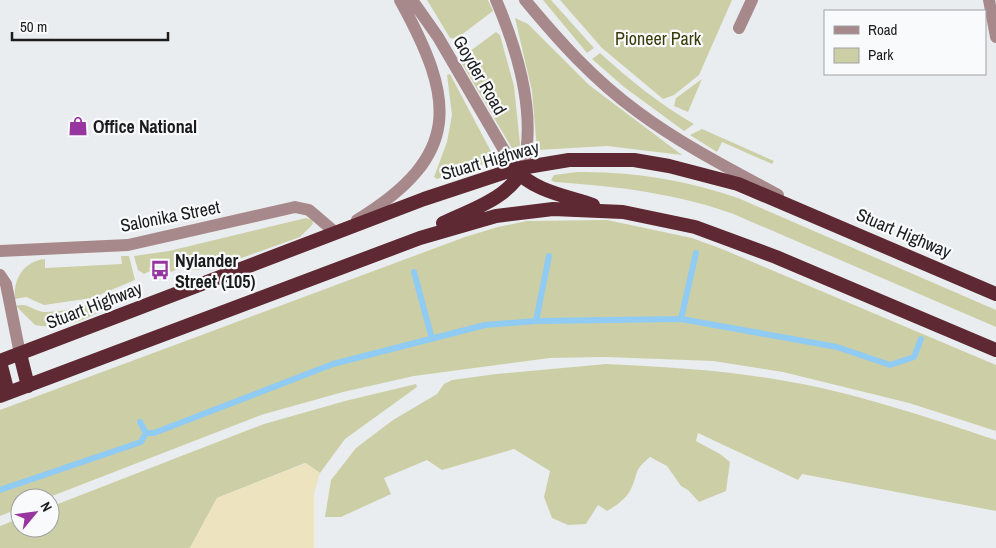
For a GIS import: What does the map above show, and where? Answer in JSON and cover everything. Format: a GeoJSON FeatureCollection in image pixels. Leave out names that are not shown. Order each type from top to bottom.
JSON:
{"type":"FeatureCollection","features":[{"type":"Feature","properties":{"kind":"highway","name":"Stuart Highway"},"geometry":{"type":"LineString","coordinates":[[0,362],[433,196],[519,171],[569,160],[634,160],[669,166],[738,184],[996,294]]}},
{"type":"Feature","properties":{"kind":"highway"},"geometry":{"type":"LineString","coordinates":[[368,258],[481,205],[505,190],[519,171],[536,185],[608,210],[695,227],[730,239],[996,350]]}},
{"type":"Feature","properties":{"kind":"highway"},"geometry":{"type":"LineString","coordinates":[[0,362],[4,395],[368,258],[464,224],[496,216],[553,209],[608,210]]}},
{"type":"Feature","properties":{"kind":"highway"},"geometry":{"type":"LineString","coordinates":[[20,354],[28,386]]}},
{"type":"Feature","properties":{"kind":"street"},"geometry":{"type":"LineString","coordinates":[[336,233],[380,206],[406,186],[430,152],[438,130],[440,102],[435,75],[420,37],[400,0]]}},
{"type":"Feature","properties":{"kind":"street","name":"Goyder Road"},"geometry":{"type":"LineString","coordinates":[[412,0],[442,44],[519,171]]}},
{"type":"Feature","properties":{"kind":"street","name":"Goyder Road"},"geometry":{"type":"LineString","coordinates":[[496,0],[512,44],[525,107],[527,147],[519,171]]}},
{"type":"Feature","properties":{"kind":"street"},"geometry":{"type":"LineString","coordinates":[[525,0],[579,62],[637,111],[695,149],[812,214]]}},
{"type":"Feature","properties":{"kind":"street"},"geometry":{"type":"LineString","coordinates":[[739,28],[752,0]]}},
{"type":"Feature","properties":{"kind":"street"},"geometry":{"type":"LineString","coordinates":[[989,0],[996,37]]}},
{"type":"Feature","properties":{"kind":"street","name":"Salonika Street"},"geometry":{"type":"LineString","coordinates":[[0,252],[128,245],[295,207],[309,210],[336,233]]}},
{"type":"Feature","properties":{"kind":"street"},"geometry":{"type":"LineString","coordinates":[[0,275],[6,284],[20,354]]}},
{"type":"Feature","properties":{"kind":"green space"},"geometry":{"type":"Polygon","coordinates":[[[427,0],[488,0],[493,11],[456,39],[450,38],[427,0]]]}},
{"type":"Feature","properties":{"kind":"green space"},"geometry":{"type":"Polygon","coordinates":[[[543,0],[551,0],[594,48],[587,53],[543,0]]]}},
{"type":"Feature","properties":{"kind":"green space","name":"Pioneer Park"},"geometry":{"type":"Polygon","coordinates":[[[560,0],[732,0],[699,75],[674,95],[663,99],[602,48],[560,0]]]}},
{"type":"Feature","properties":{"kind":"green space"},"geometry":{"type":"Polygon","coordinates":[[[515,18],[528,24],[589,85],[682,155],[607,146],[537,150],[532,91],[515,18]]]}},
{"type":"Feature","properties":{"kind":"green space"},"geometry":{"type":"Polygon","coordinates":[[[496,32],[500,35],[514,86],[520,144],[518,154],[513,150],[461,62],[462,57],[496,32]]]}},
{"type":"Feature","properties":{"kind":"green space"},"geometry":{"type":"Polygon","coordinates":[[[600,53],[645,91],[694,124],[684,131],[624,87],[592,59],[600,53]]]}},
{"type":"Feature","properties":{"kind":"green space"},"geometry":{"type":"Polygon","coordinates":[[[450,74],[495,159],[437,179],[434,177],[447,142],[452,115],[447,75],[450,74]]]}},
{"type":"Feature","properties":{"kind":"green space"},"geometry":{"type":"Polygon","coordinates":[[[702,79],[688,112],[674,106],[676,98],[702,79]]]}},
{"type":"Feature","properties":{"kind":"green space"},"geometry":{"type":"Polygon","coordinates":[[[702,129],[774,161],[772,164],[722,142],[717,152],[690,135],[702,129]]]}},
{"type":"Feature","properties":{"kind":"green space"},"geometry":{"type":"Polygon","coordinates":[[[577,172],[618,173],[659,178],[698,186],[738,198],[996,310],[996,327],[731,213],[666,195],[622,188],[554,182],[551,180],[554,175],[577,172]]]}},
{"type":"Feature","properties":{"kind":"green space"},"geometry":{"type":"Polygon","coordinates":[[[306,218],[312,220],[313,224],[300,237],[219,266],[197,270],[180,268],[171,272],[165,261],[149,268],[150,271],[144,274],[138,270],[134,256],[169,251],[306,218]]]}},
{"type":"Feature","properties":{"kind":"green space"},"geometry":{"type":"Polygon","coordinates":[[[607,220],[692,238],[996,365],[996,431],[909,403],[783,372],[713,361],[605,357],[550,358],[414,376],[343,392],[261,415],[60,493],[60,488],[10,488],[10,512],[0,516],[0,410],[465,237],[527,221],[607,220]]]}},
{"type":"Feature","properties":{"kind":"green space"},"geometry":{"type":"Polygon","coordinates":[[[121,256],[129,256],[135,280],[92,298],[44,305],[26,297],[15,299],[16,285],[21,272],[31,263],[38,260],[45,259],[45,268],[122,264],[121,256]]]}},
{"type":"Feature","properties":{"kind":"green space"},"geometry":{"type":"Polygon","coordinates":[[[136,285],[137,287],[100,312],[82,320],[63,325],[35,325],[16,306],[24,305],[45,312],[69,309],[92,303],[136,285]]]}},
{"type":"Feature","properties":{"kind":"green space"},"geometry":{"type":"Polygon","coordinates":[[[606,364],[715,371],[808,385],[890,406],[996,440],[996,511],[802,474],[798,480],[698,433],[696,441],[720,454],[730,462],[726,491],[699,502],[688,490],[681,486],[667,466],[650,457],[639,469],[631,489],[620,502],[607,511],[598,505],[586,524],[568,525],[552,518],[544,497],[550,471],[514,449],[442,470],[427,460],[384,478],[391,494],[341,517],[325,517],[331,480],[356,448],[393,420],[437,394],[444,384],[452,380],[496,374],[606,364]]]}},
{"type":"Feature","properties":{"kind":"green space"},"geometry":{"type":"Polygon","coordinates":[[[416,384],[417,387],[345,439],[320,473],[305,463],[217,498],[190,548],[0,548],[0,526],[10,522],[10,538],[60,538],[60,503],[264,424],[345,401],[416,384]]]}},
{"type":"Feature","properties":{"kind":"sand"},"geometry":{"type":"Polygon","coordinates":[[[306,463],[320,473],[314,494],[314,548],[190,548],[217,498],[306,463]]]}},
{"type":"Feature","properties":{"kind":"waterway"},"geometry":{"type":"LineString","coordinates":[[681,319],[696,253]]}},
{"type":"Feature","properties":{"kind":"waterway"},"geometry":{"type":"LineString","coordinates":[[536,321],[549,256]]}},
{"type":"Feature","properties":{"kind":"waterway"},"geometry":{"type":"LineString","coordinates":[[414,272],[432,339]]}},
{"type":"Feature","properties":{"kind":"waterway"},"geometry":{"type":"LineString","coordinates":[[140,422],[146,433],[154,433],[333,364],[485,325],[536,321],[681,319],[837,347],[890,365],[914,357],[921,339]]}},
{"type":"Feature","properties":{"kind":"waterway"},"geometry":{"type":"LineString","coordinates":[[0,490],[141,442],[146,433]]}},
{"type":"Feature","properties":{"kind":"place","name":"Office National"},"geometry":{"type":"Point","coordinates":[78,126]}},
{"type":"Feature","properties":{"kind":"place","name":"Nylander Street (105)"},"geometry":{"type":"Point","coordinates":[160,270]}}]}
